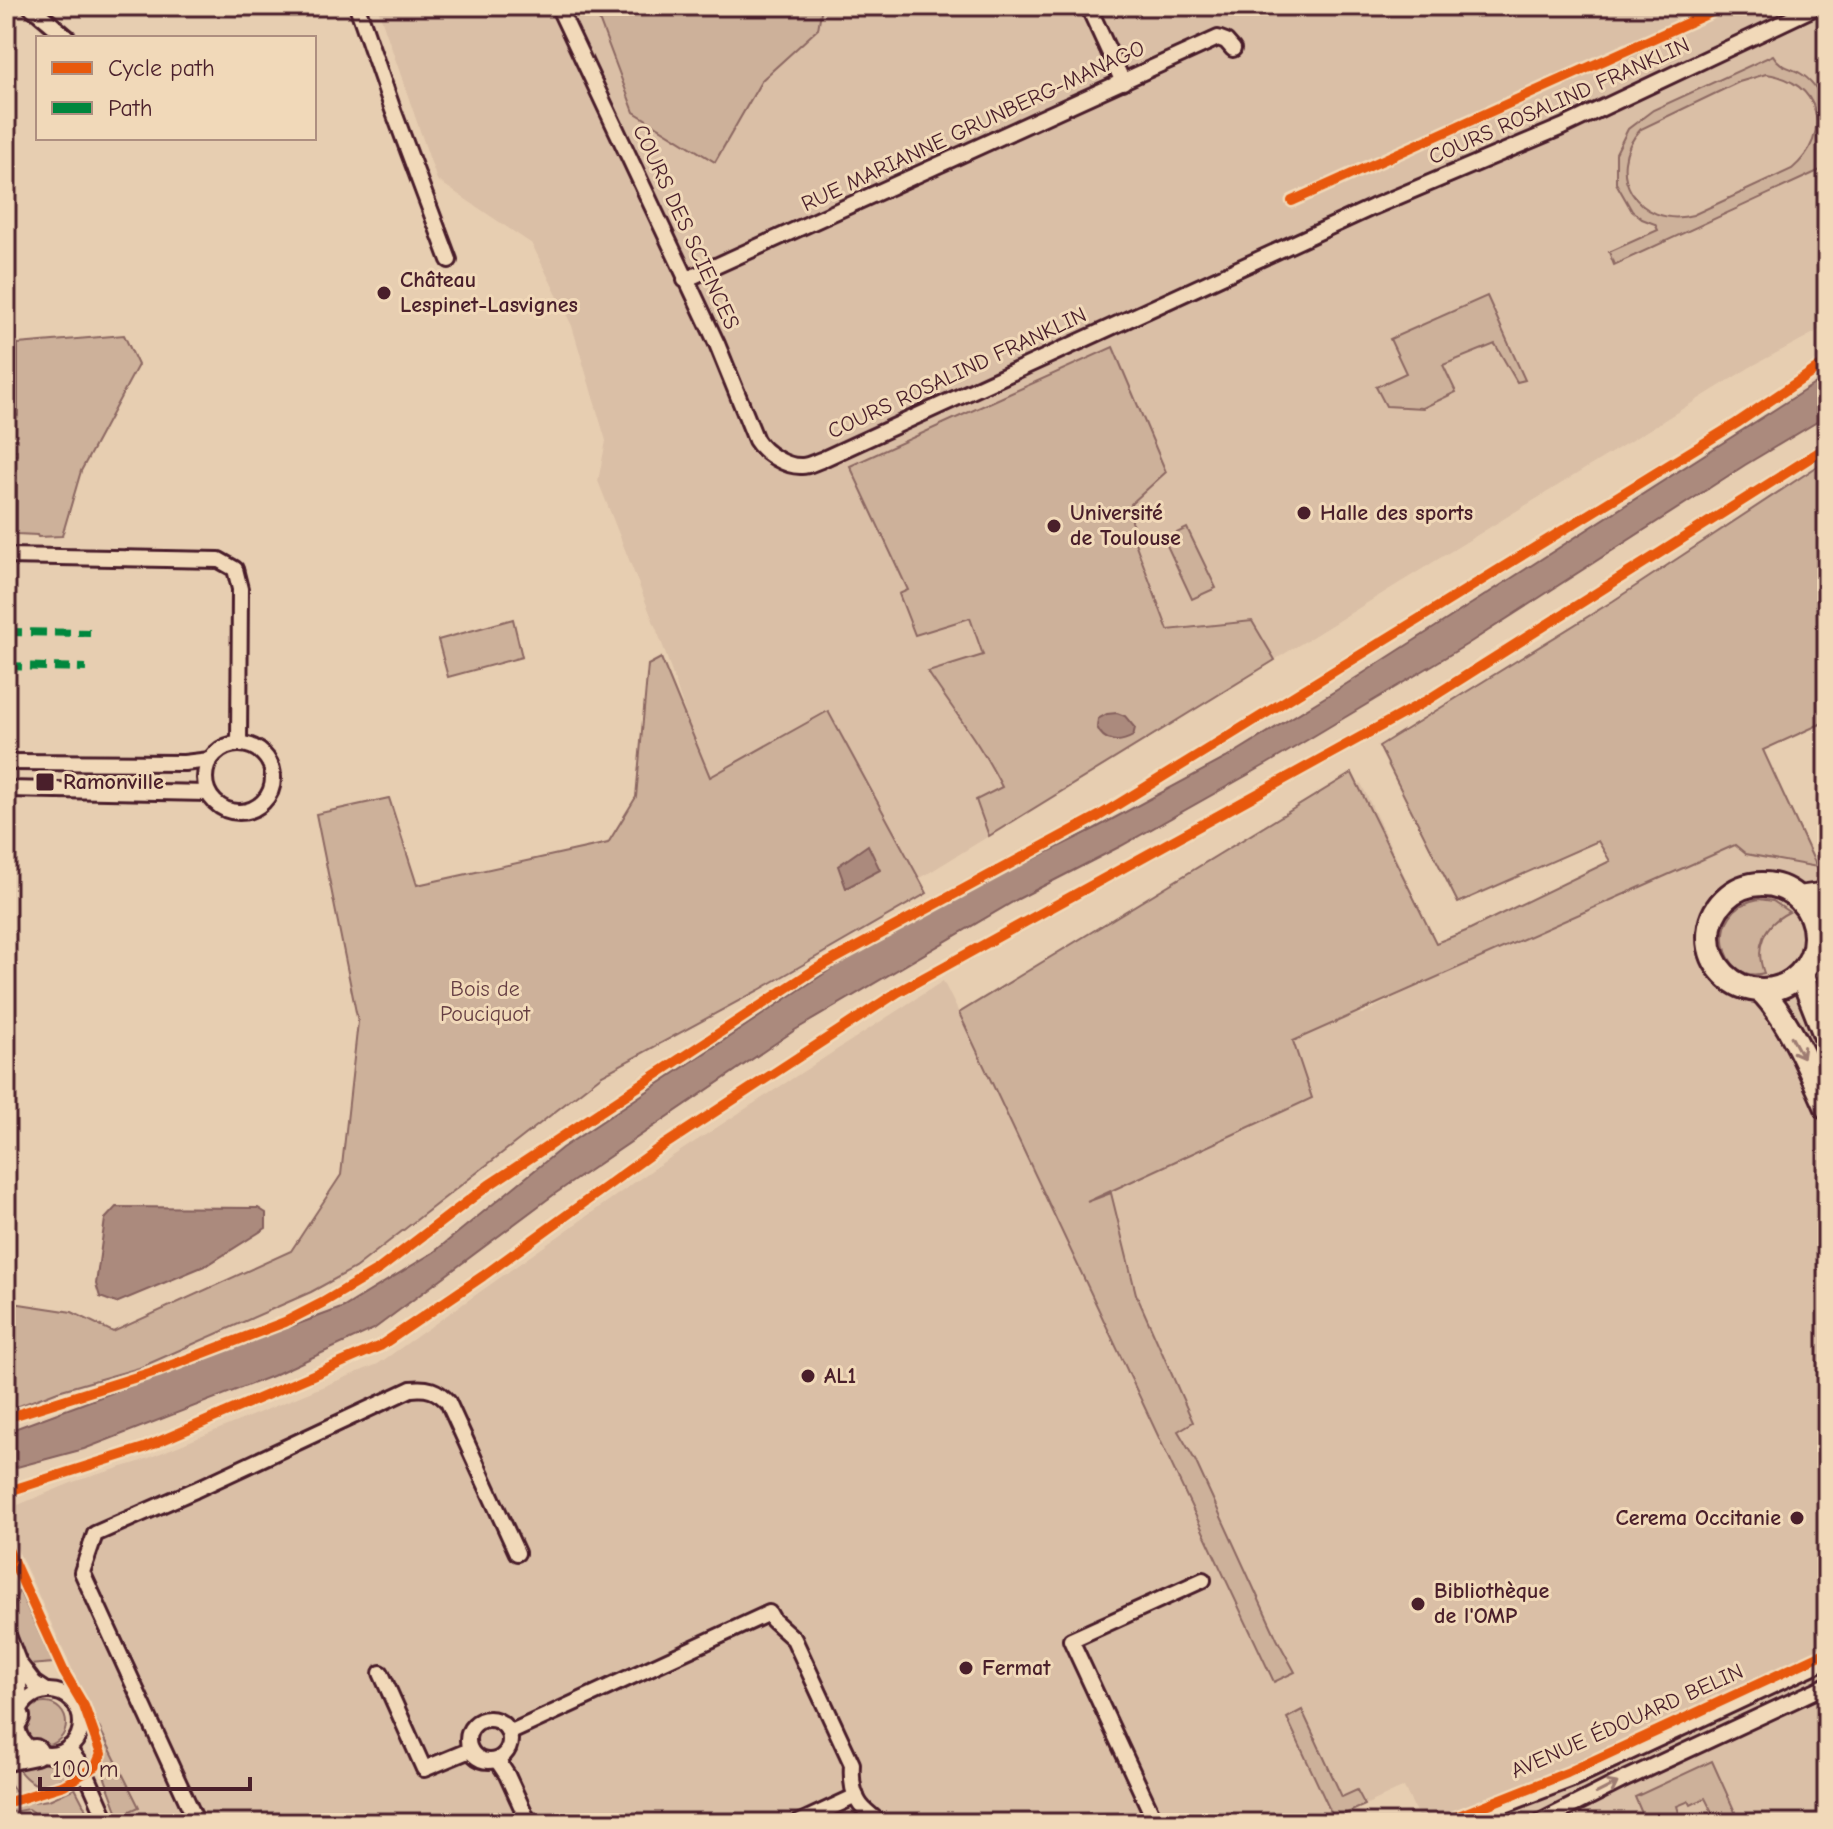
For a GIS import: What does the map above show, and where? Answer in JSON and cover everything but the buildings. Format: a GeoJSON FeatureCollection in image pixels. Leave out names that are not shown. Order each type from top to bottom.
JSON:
{"type":"FeatureCollection","features":[{"type":"Feature","properties":{"kind":"main road"},"geometry":{"type":"LineString","coordinates":[[6,1758],[35,1752]]}},
{"type":"Feature","properties":{"kind":"street"},"geometry":{"type":"LineString","coordinates":[[30,6],[66,36]]}},
{"type":"Feature","properties":{"kind":"street"},"geometry":{"type":"LineString","coordinates":[[357,6],[449,260]]}},
{"type":"Feature","properties":{"kind":"street","name":"COURS DES SCIENCES"},"geometry":{"type":"LineString","coordinates":[[558,6],[717,344],[756,440],[780,460]]}},
{"type":"Feature","properties":{"kind":"street"},"geometry":{"type":"LineString","coordinates":[[1088,6],[1123,82]]}},
{"type":"Feature","properties":{"kind":"street","name":"COURS ROSALIND FRANKLIN"},"geometry":{"type":"LineString","coordinates":[[780,460],[800,467],[821,460],[1318,232],[1562,127],[1818,6]]}},
{"type":"Feature","properties":{"kind":"street","name":"RUE MARIANNE GRUNBERG-MANAGO"},"geometry":{"type":"LineString","coordinates":[[685,280],[1218,38],[1233,49]]}},
{"type":"Feature","properties":{"kind":"street"},"geometry":{"type":"LineString","coordinates":[[6,556],[219,560],[235,569],[240,589],[239,744]]}},
{"type":"Feature","properties":{"kind":"street"},"geometry":{"type":"LineString","coordinates":[[239,744],[260,751],[272,768],[272,787],[266,800],[253,810],[235,813],[218,806],[208,793],[205,778],[210,760],[220,750],[239,744]]}},
{"type":"Feature","properties":{"kind":"street"},"geometry":{"type":"LineString","coordinates":[[6,762],[184,763],[210,760]]}},
{"type":"Feature","properties":{"kind":"street"},"geometry":{"type":"LineString","coordinates":[[6,789],[208,793]]}},
{"type":"Feature","properties":{"kind":"street"},"geometry":{"type":"LineString","coordinates":[[1773,884],[1799,898],[1821,934],[1803,971],[1782,987],[1760,990],[1749,989],[1729,979],[1715,963],[1709,942],[1713,916],[1731,893],[1751,885],[1773,884]]}},
{"type":"Feature","properties":{"kind":"street"},"geometry":{"type":"LineString","coordinates":[[1799,898],[1827,894]]}},
{"type":"Feature","properties":{"kind":"street"},"geometry":{"type":"LineString","coordinates":[[1803,971],[1803,979],[1827,1040]]}},
{"type":"Feature","properties":{"kind":"street"},"geometry":{"type":"LineString","coordinates":[[1760,990],[1778,1013],[1827,1108]]}},
{"type":"Feature","properties":{"kind":"street"},"geometry":{"type":"LineString","coordinates":[[197,1823],[82,1572],[95,1534],[411,1389],[425,1388],[439,1393],[448,1402],[517,1553]]}},
{"type":"Feature","properties":{"kind":"street"},"geometry":{"type":"LineString","coordinates":[[1156,1823],[1071,1640],[1203,1580]]}},
{"type":"Feature","properties":{"kind":"street"},"geometry":{"type":"LineString","coordinates":[[509,1733],[769,1613],[789,1632],[797,1646],[852,1764],[851,1783],[856,1796],[863,1809],[879,1823]]}},
{"type":"Feature","properties":{"kind":"street"},"geometry":{"type":"LineString","coordinates":[[6,1630],[18,1661],[34,1683],[46,1691],[65,1696],[78,1711],[79,1731],[68,1748],[52,1755],[35,1752],[20,1737],[14,1720],[18,1661]]}},
{"type":"Feature","properties":{"kind":"street","name":"AVENUE ÉDOUARD BELIN"},"geometry":{"type":"LineString","coordinates":[[1458,1823],[1570,1780],[1827,1660]]}},
{"type":"Feature","properties":{"kind":"street"},"geometry":{"type":"LineString","coordinates":[[381,1673],[424,1769],[470,1750]]}},
{"type":"Feature","properties":{"kind":"street"},"geometry":{"type":"LineString","coordinates":[[1538,1823],[1827,1685]]}},
{"type":"Feature","properties":{"kind":"street"},"geometry":{"type":"LineString","coordinates":[[14,1720],[26,1700],[46,1691]]}},
{"type":"Feature","properties":{"kind":"street"},"geometry":{"type":"LineString","coordinates":[[480,1721],[500,1722],[509,1733],[509,1746],[503,1757],[497,1760],[479,1759],[470,1750],[470,1730],[480,1721]]}},
{"type":"Feature","properties":{"kind":"street"},"geometry":{"type":"LineString","coordinates":[[68,1748],[86,1773],[108,1823]]}},
{"type":"Feature","properties":{"kind":"street"},"geometry":{"type":"LineString","coordinates":[[497,1760],[529,1823]]}},
{"type":"Feature","properties":{"kind":"street"},"geometry":{"type":"LineString","coordinates":[[798,1823],[856,1796]]}},
{"type":"Feature","properties":{"kind":"shaded area","name":"Université de Toulouse"},"geometry":{"type":"Polygon","coordinates":[[[377,6],[1827,6],[1827,326],[1752,366],[771,970],[663,646],[598,481],[606,441],[572,326],[532,244],[437,180],[377,6]]]}},
{"type":"Feature","properties":{"kind":"shaded area"},"geometry":{"type":"Polygon","coordinates":[[[1827,376],[1827,416],[1745,465],[1466,645],[1267,764],[1121,846],[1018,899],[795,1030],[556,1193],[374,1329],[272,1376],[84,1449],[6,1470],[6,1432],[344,1307],[434,1252],[562,1148],[840,963],[920,916],[1094,829],[1226,758],[1827,376]]]}},
{"type":"Feature","properties":{"kind":"shaded area"},"geometry":{"type":"Polygon","coordinates":[[[1117,713],[1125,716],[1135,728],[1133,736],[1112,740],[1100,732],[1098,719],[1117,713]]]}},
{"type":"Feature","properties":{"kind":"shaded area"},"geometry":{"type":"Polygon","coordinates":[[[1361,783],[1407,881],[1276,1018],[1362,1014],[1449,970],[1735,845],[1746,854],[1817,867],[1827,884],[1827,1823],[1421,1823],[1404,1787],[1326,1823],[106,1823],[139,1807],[6,1524],[6,1510],[76,1481],[139,1462],[378,1364],[662,1163],[943,981],[959,1013],[1361,783]]]}},
{"type":"Feature","properties":{"kind":"shaded area"},"geometry":{"type":"Polygon","coordinates":[[[868,845],[880,870],[846,888],[838,866],[868,845]]]}},
{"type":"Feature","properties":{"kind":"shaded area"},"geometry":{"type":"Polygon","coordinates":[[[116,1207],[258,1208],[266,1213],[266,1228],[209,1264],[116,1303],[100,1297],[96,1284],[105,1219],[116,1207]]]}},
{"type":"Feature","properties":{"kind":"green space"},"geometry":{"type":"Polygon","coordinates":[[[594,6],[822,6],[818,29],[762,80],[715,162],[634,112],[594,6]]]}},
{"type":"Feature","properties":{"kind":"green space"},"geometry":{"type":"Polygon","coordinates":[[[1773,55],[1783,65],[1803,75],[1819,94],[1826,117],[1827,167],[1614,265],[1609,252],[1658,230],[1655,224],[1632,211],[1616,183],[1616,153],[1628,129],[1653,110],[1773,55]],[[1766,74],[1739,82],[1641,129],[1630,145],[1625,162],[1626,178],[1632,193],[1642,205],[1656,214],[1673,217],[1693,215],[1792,169],[1813,140],[1815,111],[1799,87],[1766,74]]]}},
{"type":"Feature","properties":{"kind":"green space"},"geometry":{"type":"Polygon","coordinates":[[[1487,296],[1525,380],[1517,382],[1495,344],[1443,365],[1456,392],[1423,408],[1386,406],[1376,387],[1406,373],[1390,339],[1487,296]]]}},
{"type":"Feature","properties":{"kind":"green space"},"geometry":{"type":"Polygon","coordinates":[[[124,335],[138,365],[81,471],[62,536],[17,534],[17,472],[6,471],[6,455],[17,455],[17,450],[6,450],[6,409],[18,416],[18,344],[124,335]]]}},
{"type":"Feature","properties":{"kind":"green space"},"geometry":{"type":"Polygon","coordinates":[[[1113,347],[1166,472],[1131,504],[1133,537],[1168,630],[1252,621],[1275,660],[989,836],[976,800],[1002,787],[928,672],[983,655],[970,618],[915,635],[899,594],[908,590],[850,466],[1113,347]]]}},
{"type":"Feature","properties":{"kind":"green space"},"geometry":{"type":"Polygon","coordinates":[[[1827,460],[1827,721],[1763,750],[1817,867],[1746,854],[1735,845],[1293,1041],[1312,1098],[1087,1202],[1111,1193],[1136,1294],[1193,1422],[1178,1431],[1195,1460],[1295,1672],[1274,1682],[959,1013],[1352,773],[1436,943],[1610,861],[1598,841],[1458,903],[1379,746],[1613,601],[1827,460]]]}},
{"type":"Feature","properties":{"kind":"green space"},"geometry":{"type":"Polygon","coordinates":[[[1187,528],[1216,588],[1192,599],[1164,539],[1187,528]]]}},
{"type":"Feature","properties":{"kind":"green space"},"geometry":{"type":"Polygon","coordinates":[[[513,619],[522,657],[448,677],[438,640],[513,619]]]}},
{"type":"Feature","properties":{"kind":"green space","name":"Bois de Pouciquot"},"geometry":{"type":"Polygon","coordinates":[[[661,658],[710,777],[828,711],[927,893],[759,990],[602,1075],[355,1268],[311,1292],[139,1368],[58,1391],[6,1411],[6,1302],[72,1312],[113,1332],[291,1251],[341,1175],[358,1022],[316,814],[389,798],[417,885],[608,843],[636,797],[648,665],[661,658]]]}},
{"type":"Feature","properties":{"kind":"green space"},"geometry":{"type":"Polygon","coordinates":[[[1759,899],[1773,901],[1789,912],[1773,923],[1763,937],[1760,954],[1764,973],[1749,974],[1737,968],[1729,958],[1724,944],[1725,930],[1730,916],[1741,905],[1759,899]]]}},
{"type":"Feature","properties":{"kind":"green space"},"geometry":{"type":"Polygon","coordinates":[[[19,1590],[53,1663],[29,1665],[14,1619],[19,1590]]]}},
{"type":"Feature","properties":{"kind":"green space"},"geometry":{"type":"Polygon","coordinates":[[[45,1703],[60,1709],[66,1724],[60,1739],[45,1745],[30,1739],[24,1724],[30,1709],[45,1703]]]}},
{"type":"Feature","properties":{"kind":"green space"},"geometry":{"type":"Polygon","coordinates":[[[1302,1710],[1342,1797],[1357,1790],[1365,1805],[1334,1819],[1287,1718],[1302,1710]]]}},
{"type":"Feature","properties":{"kind":"green space"},"geometry":{"type":"Polygon","coordinates":[[[96,1721],[139,1807],[119,1816],[103,1773],[105,1753],[96,1721]]]}},
{"type":"Feature","properties":{"kind":"green space"},"geometry":{"type":"Polygon","coordinates":[[[12,1761],[55,1764],[71,1773],[52,1782],[38,1784],[25,1778],[12,1761]]]}},
{"type":"Feature","properties":{"kind":"green space"},"geometry":{"type":"Polygon","coordinates":[[[1712,1761],[1740,1823],[1708,1823],[1705,1818],[1713,1814],[1705,1798],[1691,1805],[1689,1801],[1677,1806],[1682,1823],[1646,1823],[1635,1797],[1712,1761]]]}},
{"type":"Feature","properties":{"kind":"green space"},"geometry":{"type":"Polygon","coordinates":[[[6,1778],[24,1803],[49,1800],[75,1788],[93,1823],[49,1823],[28,1809],[6,1813],[6,1778]]]}},
{"type":"Feature","properties":{"kind":"marked path"},"geometry":{"type":"LineString","coordinates":[[6,632],[90,633]]}},
{"type":"Feature","properties":{"kind":"marked path"},"geometry":{"type":"LineString","coordinates":[[6,666],[86,668]]}},
{"type":"Feature","properties":{"kind":"cycle path"},"geometry":{"type":"LineString","coordinates":[[1292,201],[1725,6]]}},
{"type":"Feature","properties":{"kind":"cycle path"},"geometry":{"type":"LineString","coordinates":[[6,1418],[159,1370],[285,1322],[322,1303],[378,1270],[489,1185],[816,969],[1099,816],[1737,423],[1827,362]]}},
{"type":"Feature","properties":{"kind":"cycle path"},"geometry":{"type":"LineString","coordinates":[[6,1492],[144,1448],[380,1346],[483,1276],[655,1151],[898,992],[1426,701],[1827,447]]}},
{"type":"Feature","properties":{"kind":"cycle path"},"geometry":{"type":"LineString","coordinates":[[6,1545],[64,1672],[84,1706],[101,1754],[96,1766],[64,1785],[6,1803]]}},
{"type":"Feature","properties":{"kind":"cycle path"},"geometry":{"type":"LineString","coordinates":[[1441,1823],[1567,1773],[1827,1652]]}},
{"type":"Feature","properties":{"kind":"place","name":"Château Lespinet-Lasvignes"},"geometry":{"type":"Point","coordinates":[384,293]}},
{"type":"Feature","properties":{"kind":"place","name":"Halle des sports"},"geometry":{"type":"Point","coordinates":[1304,513]}},
{"type":"Feature","properties":{"kind":"place","name":"Université de Toulouse"},"geometry":{"type":"Point","coordinates":[1054,526]}},
{"type":"Feature","properties":{"kind":"place","name":"Ramonville"},"geometry":{"type":"Point","coordinates":[45,782]}},
{"type":"Feature","properties":{"kind":"place","name":"AL1"},"geometry":{"type":"Point","coordinates":[808,1376]}},
{"type":"Feature","properties":{"kind":"place","name":"Cerema Occitanie"},"geometry":{"type":"Point","coordinates":[1797,1518]}},
{"type":"Feature","properties":{"kind":"place","name":"Bibliothèque de l'OMP"},"geometry":{"type":"Point","coordinates":[1418,1604]}},
{"type":"Feature","properties":{"kind":"place","name":"Fermat"},"geometry":{"type":"Point","coordinates":[966,1668]}}]}
